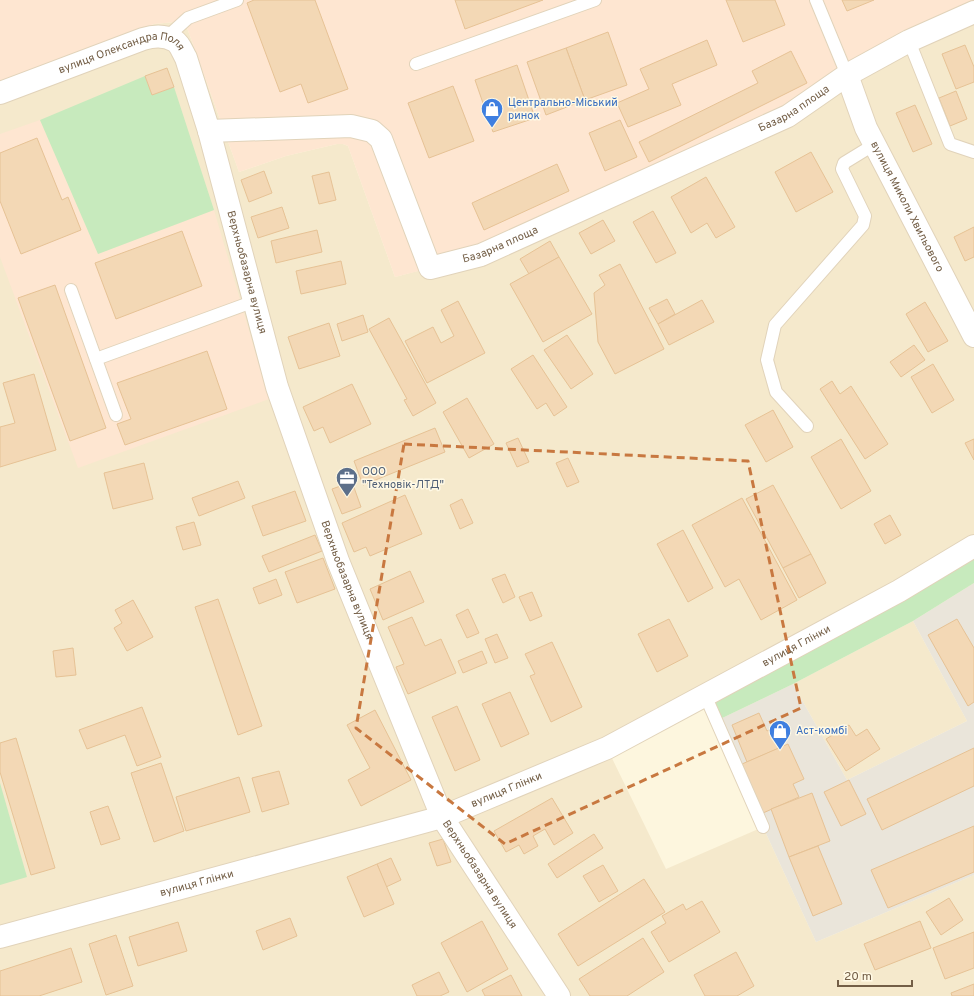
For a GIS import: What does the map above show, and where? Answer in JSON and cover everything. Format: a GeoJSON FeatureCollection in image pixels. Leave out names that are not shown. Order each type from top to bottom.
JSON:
{"type":"FeatureCollection","features":[{"type":"Feature","properties":{"kind":"street","name":"Базарна площа"},"geometry":{"type":"LineString","coordinates":[[209,131],[351,126],[372,130],[381,139],[430,268],[481,254],[788,116],[847,75],[909,41],[974,12]]}},
{"type":"Feature","properties":{"kind":"street","name":"вулиця Олександра Поля"},"geometry":{"type":"LineString","coordinates":[[0,92],[143,39],[156,36],[176,41],[186,58],[209,131]]}},
{"type":"Feature","properties":{"kind":"street","name":"вулиця Миколи Хвильового"},"geometry":{"type":"LineString","coordinates":[[847,75],[866,128],[974,336]]}},
{"type":"Feature","properties":{"kind":"street","name":"Верхньобазарна вулиця"},"geometry":{"type":"LineString","coordinates":[[209,131],[278,387],[338,561],[442,817],[559,996]]}},
{"type":"Feature","properties":{"kind":"street","name":"вулиця Глінки"},"geometry":{"type":"LineString","coordinates":[[0,937],[442,817],[607,748],[899,591],[974,546]]}},
{"type":"Feature","properties":{"kind":"lane"},"geometry":{"type":"LineString","coordinates":[[166,38],[188,18],[237,0]]}},
{"type":"Feature","properties":{"kind":"lane"},"geometry":{"type":"LineString","coordinates":[[416,64],[595,0]]}},
{"type":"Feature","properties":{"kind":"lane"},"geometry":{"type":"LineString","coordinates":[[816,0],[847,75]]}},
{"type":"Feature","properties":{"kind":"lane"},"geometry":{"type":"LineString","coordinates":[[909,41],[950,144],[974,152]]}},
{"type":"Feature","properties":{"kind":"lane"},"geometry":{"type":"LineString","coordinates":[[807,426],[776,392],[767,360],[775,325],[864,224],[865,216],[842,169],[844,163],[874,144]]}},
{"type":"Feature","properties":{"kind":"lane"},"geometry":{"type":"LineString","coordinates":[[71,290],[116,415]]}},
{"type":"Feature","properties":{"kind":"lane"},"geometry":{"type":"LineString","coordinates":[[96,359],[255,301]]}},
{"type":"Feature","properties":{"kind":"lane"},"geometry":{"type":"LineString","coordinates":[[705,696],[763,827]]}},
{"type":"Feature","properties":{"kind":"highlighted area"},"geometry":{"type":"Polygon","coordinates":[[[404,444],[748,461],[801,708],[505,844],[356,728],[404,444]]]}},
{"type":"Feature","properties":{"kind":"shaded area","name":"Центрально-Міський ринок"},"geometry":{"type":"Polygon","coordinates":[[[0,0],[974,0],[974,12],[819,95],[481,255],[395,277],[348,146],[337,144],[286,156],[239,172],[186,25],[175,22],[154,24],[0,83],[0,0]]]}},
{"type":"Feature","properties":{"kind":"shaded area"},"geometry":{"type":"Polygon","coordinates":[[[974,12],[974,546],[607,748],[666,869],[763,827],[816,942],[974,875],[974,996],[0,996],[0,83],[154,24],[175,22],[186,25],[239,172],[286,156],[337,144],[348,146],[395,277],[481,254],[974,12]]]}},
{"type":"Feature","properties":{"kind":"shaded area"},"geometry":{"type":"Polygon","coordinates":[[[40,120],[98,254],[214,210],[269,399],[78,468],[0,257],[0,134],[40,120]]]}},
{"type":"Feature","properties":{"kind":"shaded area","name":"Аст-комбі"},"geometry":{"type":"Polygon","coordinates":[[[974,583],[974,875],[816,942],[716,721],[793,684],[847,780],[967,721],[913,621],[974,583]]]}},
{"type":"Feature","properties":{"kind":"shaded area"},"geometry":{"type":"Polygon","coordinates":[[[913,621],[967,721],[847,780],[793,684],[913,621]]]}},
{"type":"Feature","properties":{"kind":"green space"},"geometry":{"type":"Polygon","coordinates":[[[145,76],[152,95],[174,87],[214,210],[98,254],[40,120],[145,76]]]}},
{"type":"Feature","properties":{"kind":"green space"},"geometry":{"type":"Polygon","coordinates":[[[974,555],[974,583],[913,621],[793,684],[716,721],[709,703],[974,555]]]}},
{"type":"Feature","properties":{"kind":"green space"},"geometry":{"type":"Polygon","coordinates":[[[0,783],[27,877],[0,885],[0,783]]]}},
{"type":"Feature","properties":{"kind":"building"},"geometry":{"type":"Polygon","coordinates":[[[254,0],[315,0],[348,89],[308,103],[301,84],[280,92],[247,3],[254,0]]]}},
{"type":"Feature","properties":{"kind":"building"},"geometry":{"type":"Polygon","coordinates":[[[455,0],[543,0],[465,29],[455,0]]]}},
{"type":"Feature","properties":{"kind":"building"},"geometry":{"type":"Polygon","coordinates":[[[726,0],[775,0],[785,25],[743,42],[726,0]]]}},
{"type":"Feature","properties":{"kind":"building"},"geometry":{"type":"Polygon","coordinates":[[[842,0],[874,0],[847,11],[842,0]]]}},
{"type":"Feature","properties":{"kind":"building"},"geometry":{"type":"Polygon","coordinates":[[[608,32],[627,85],[585,100],[566,48],[608,32]]]}},
{"type":"Feature","properties":{"kind":"building"},"geometry":{"type":"Polygon","coordinates":[[[707,40],[717,65],[672,84],[681,105],[628,127],[617,103],[649,89],[640,69],[707,40]]]}},
{"type":"Feature","properties":{"kind":"building"},"geometry":{"type":"Polygon","coordinates":[[[965,45],[974,67],[974,82],[956,89],[942,54],[965,45]]]}},
{"type":"Feature","properties":{"kind":"building"},"geometry":{"type":"Polygon","coordinates":[[[566,48],[585,100],[546,115],[527,62],[566,48]]]}},
{"type":"Feature","properties":{"kind":"building"},"geometry":{"type":"Polygon","coordinates":[[[791,51],[807,83],[649,162],[639,142],[758,83],[752,71],[791,51]]]}},
{"type":"Feature","properties":{"kind":"building"},"geometry":{"type":"Polygon","coordinates":[[[517,65],[535,118],[493,132],[475,80],[517,65]]]}},
{"type":"Feature","properties":{"kind":"building"},"geometry":{"type":"Polygon","coordinates":[[[167,68],[174,87],[152,95],[145,76],[167,68]]]}},
{"type":"Feature","properties":{"kind":"building"},"geometry":{"type":"Polygon","coordinates":[[[453,86],[474,141],[429,158],[408,103],[453,86]]]}},
{"type":"Feature","properties":{"kind":"building"},"geometry":{"type":"Polygon","coordinates":[[[956,91],[967,119],[950,126],[939,98],[956,91]]]}},
{"type":"Feature","properties":{"kind":"building"},"geometry":{"type":"Polygon","coordinates":[[[915,105],[932,144],[913,152],[896,113],[915,105]]]}},
{"type":"Feature","properties":{"kind":"building"},"geometry":{"type":"Polygon","coordinates":[[[620,120],[637,157],[605,171],[589,133],[620,120]]]}},
{"type":"Feature","properties":{"kind":"building"},"geometry":{"type":"Polygon","coordinates":[[[37,138],[62,200],[68,197],[81,230],[21,254],[0,201],[0,153],[37,138]]]}},
{"type":"Feature","properties":{"kind":"building"},"geometry":{"type":"Polygon","coordinates":[[[811,152],[833,192],[796,212],[775,172],[811,152]]]}},
{"type":"Feature","properties":{"kind":"building"},"geometry":{"type":"Polygon","coordinates":[[[557,164],[569,191],[484,230],[472,203],[557,164]]]}},
{"type":"Feature","properties":{"kind":"building"},"geometry":{"type":"Polygon","coordinates":[[[264,171],[272,193],[249,202],[241,180],[264,171]]]}},
{"type":"Feature","properties":{"kind":"building"},"geometry":{"type":"Polygon","coordinates":[[[329,172],[336,200],[319,204],[312,176],[329,172]]]}},
{"type":"Feature","properties":{"kind":"building"},"geometry":{"type":"Polygon","coordinates":[[[706,177],[735,227],[716,238],[707,223],[691,233],[671,197],[706,177]]]}},
{"type":"Feature","properties":{"kind":"building"},"geometry":{"type":"Polygon","coordinates":[[[282,207],[289,228],[258,238],[251,217],[282,207]]]}},
{"type":"Feature","properties":{"kind":"building"},"geometry":{"type":"Polygon","coordinates":[[[653,211],[676,253],[656,263],[633,222],[653,211]]]}},
{"type":"Feature","properties":{"kind":"building"},"geometry":{"type":"Polygon","coordinates":[[[603,220],[615,241],[591,254],[579,233],[603,220]]]}},
{"type":"Feature","properties":{"kind":"building"},"geometry":{"type":"Polygon","coordinates":[[[974,227],[974,257],[965,261],[954,237],[974,227]]]}},
{"type":"Feature","properties":{"kind":"building"},"geometry":{"type":"Polygon","coordinates":[[[317,230],[322,252],[276,263],[271,241],[317,230]]]}},
{"type":"Feature","properties":{"kind":"building"},"geometry":{"type":"Polygon","coordinates":[[[182,231],[202,286],[116,319],[95,263],[182,231]]]}},
{"type":"Feature","properties":{"kind":"building"},"geometry":{"type":"Polygon","coordinates":[[[550,241],[559,257],[529,274],[520,259],[550,241]]]}},
{"type":"Feature","properties":{"kind":"building"},"geometry":{"type":"Polygon","coordinates":[[[559,257],[592,314],[543,342],[510,284],[559,257]]]}},
{"type":"Feature","properties":{"kind":"building"},"geometry":{"type":"Polygon","coordinates":[[[341,261],[346,284],[301,294],[296,271],[341,261]]]}},
{"type":"Feature","properties":{"kind":"building"},"geometry":{"type":"Polygon","coordinates":[[[620,264],[664,349],[615,374],[598,342],[594,293],[605,285],[599,275],[620,264]]]}},
{"type":"Feature","properties":{"kind":"building"},"geometry":{"type":"Polygon","coordinates":[[[55,285],[106,428],[70,441],[18,298],[55,285]]]}},
{"type":"Feature","properties":{"kind":"building"},"geometry":{"type":"Polygon","coordinates":[[[667,299],[675,314],[658,324],[649,308],[667,299]]]}},
{"type":"Feature","properties":{"kind":"building"},"geometry":{"type":"Polygon","coordinates":[[[702,300],[714,322],[669,345],[658,324],[702,300]]]}},
{"type":"Feature","properties":{"kind":"building"},"geometry":{"type":"Polygon","coordinates":[[[458,301],[485,353],[427,383],[405,341],[433,327],[441,343],[454,336],[441,310],[458,301]]]}},
{"type":"Feature","properties":{"kind":"building"},"geometry":{"type":"Polygon","coordinates":[[[925,302],[948,341],[928,352],[906,314],[925,302]]]}},
{"type":"Feature","properties":{"kind":"building"},"geometry":{"type":"Polygon","coordinates":[[[363,315],[368,332],[342,341],[337,324],[363,315]]]}},
{"type":"Feature","properties":{"kind":"building"},"geometry":{"type":"Polygon","coordinates":[[[389,318],[436,403],[413,416],[404,400],[407,399],[369,329],[389,318]]]}},
{"type":"Feature","properties":{"kind":"building"},"geometry":{"type":"Polygon","coordinates":[[[329,323],[340,356],[299,369],[288,337],[329,323]]]}},
{"type":"Feature","properties":{"kind":"building"},"geometry":{"type":"Polygon","coordinates":[[[567,335],[593,374],[571,389],[544,350],[567,335]]]}},
{"type":"Feature","properties":{"kind":"building"},"geometry":{"type":"Polygon","coordinates":[[[914,345],[925,360],[901,377],[890,362],[914,345]]]}},
{"type":"Feature","properties":{"kind":"building"},"geometry":{"type":"Polygon","coordinates":[[[207,351],[227,409],[125,445],[117,424],[131,419],[117,383],[207,351]]]}},
{"type":"Feature","properties":{"kind":"building"},"geometry":{"type":"Polygon","coordinates":[[[533,355],[567,407],[554,416],[546,403],[537,409],[511,369],[533,355]]]}},
{"type":"Feature","properties":{"kind":"building"},"geometry":{"type":"Polygon","coordinates":[[[933,364],[954,400],[932,413],[911,377],[933,364]]]}},
{"type":"Feature","properties":{"kind":"building"},"geometry":{"type":"Polygon","coordinates":[[[34,374],[56,450],[0,467],[0,427],[15,423],[3,383],[34,374]]]}},
{"type":"Feature","properties":{"kind":"building"},"geometry":{"type":"Polygon","coordinates":[[[832,381],[840,394],[851,386],[888,444],[865,459],[820,389],[832,381]]]}},
{"type":"Feature","properties":{"kind":"building"},"geometry":{"type":"Polygon","coordinates":[[[352,384],[371,424],[330,443],[323,427],[314,431],[303,407],[352,384]]]}},
{"type":"Feature","properties":{"kind":"building"},"geometry":{"type":"Polygon","coordinates":[[[467,398],[494,444],[469,458],[443,412],[467,398]]]}},
{"type":"Feature","properties":{"kind":"building"},"geometry":{"type":"Polygon","coordinates":[[[773,410],[793,447],[766,462],[745,425],[773,410]]]}},
{"type":"Feature","properties":{"kind":"building"},"geometry":{"type":"Polygon","coordinates":[[[435,428],[445,452],[363,485],[354,461],[435,428]]]}},
{"type":"Feature","properties":{"kind":"building"},"geometry":{"type":"Polygon","coordinates":[[[518,438],[529,462],[517,467],[506,443],[518,438]]]}},
{"type":"Feature","properties":{"kind":"building"},"geometry":{"type":"Polygon","coordinates":[[[841,439],[871,491],[841,509],[811,457],[841,439]]]}},
{"type":"Feature","properties":{"kind":"building"},"geometry":{"type":"Polygon","coordinates":[[[974,439],[974,460],[965,443],[974,439]]]}},
{"type":"Feature","properties":{"kind":"building"},"geometry":{"type":"Polygon","coordinates":[[[568,458],[579,482],[567,487],[556,463],[568,458]]]}},
{"type":"Feature","properties":{"kind":"building"},"geometry":{"type":"Polygon","coordinates":[[[144,463],[153,499],[113,509],[104,473],[144,463]]]}},
{"type":"Feature","properties":{"kind":"building"},"geometry":{"type":"Polygon","coordinates":[[[238,481],[245,498],[199,516],[192,498],[238,481]]]}},
{"type":"Feature","properties":{"kind":"building","name":"ООО \"Техновік-ЛТД\""},"geometry":{"type":"Polygon","coordinates":[[[352,482],[361,507],[342,514],[332,489],[352,482]]]}},
{"type":"Feature","properties":{"kind":"building"},"geometry":{"type":"Polygon","coordinates":[[[773,485],[811,554],[783,568],[746,499],[773,485]]]}},
{"type":"Feature","properties":{"kind":"building"},"geometry":{"type":"Polygon","coordinates":[[[295,491],[306,521],[263,536],[252,506],[295,491]]]}},
{"type":"Feature","properties":{"kind":"building"},"geometry":{"type":"Polygon","coordinates":[[[405,495],[422,534],[370,556],[366,547],[354,552],[342,523],[405,495]]]}},
{"type":"Feature","properties":{"kind":"building"},"geometry":{"type":"Polygon","coordinates":[[[742,498],[797,600],[761,620],[739,579],[725,587],[692,525],[742,498]]]}},
{"type":"Feature","properties":{"kind":"building"},"geometry":{"type":"Polygon","coordinates":[[[462,499],[473,523],[460,529],[450,505],[462,499]]]}},
{"type":"Feature","properties":{"kind":"building"},"geometry":{"type":"Polygon","coordinates":[[[890,515],[901,535],[885,544],[874,524],[890,515]]]}},
{"type":"Feature","properties":{"kind":"building"},"geometry":{"type":"Polygon","coordinates":[[[194,522],[201,545],[183,550],[176,527],[194,522]]]}},
{"type":"Feature","properties":{"kind":"building"},"geometry":{"type":"Polygon","coordinates":[[[683,530],[713,588],[688,602],[657,544],[683,530]]]}},
{"type":"Feature","properties":{"kind":"building"},"geometry":{"type":"Polygon","coordinates":[[[315,535],[322,551],[269,572],[262,556],[315,535]]]}},
{"type":"Feature","properties":{"kind":"building"},"geometry":{"type":"Polygon","coordinates":[[[811,554],[826,583],[799,598],[783,568],[811,554]]]}},
{"type":"Feature","properties":{"kind":"building"},"geometry":{"type":"Polygon","coordinates":[[[323,558],[335,589],[297,603],[285,572],[323,558]]]}},
{"type":"Feature","properties":{"kind":"building"},"geometry":{"type":"Polygon","coordinates":[[[410,571],[424,602],[383,620],[370,589],[410,571]]]}},
{"type":"Feature","properties":{"kind":"building"},"geometry":{"type":"Polygon","coordinates":[[[505,574],[515,597],[503,603],[492,579],[505,574]]]}},
{"type":"Feature","properties":{"kind":"building"},"geometry":{"type":"Polygon","coordinates":[[[276,579],[282,595],[259,604],[253,588],[276,579]]]}},
{"type":"Feature","properties":{"kind":"building"},"geometry":{"type":"Polygon","coordinates":[[[532,592],[542,616],[530,621],[519,597],[532,592]]]}},
{"type":"Feature","properties":{"kind":"building"},"geometry":{"type":"Polygon","coordinates":[[[218,599],[262,726],[238,735],[195,607],[218,599]]]}},
{"type":"Feature","properties":{"kind":"building"},"geometry":{"type":"Polygon","coordinates":[[[133,600],[153,637],[127,651],[114,628],[122,623],[115,610],[133,600]]]}},
{"type":"Feature","properties":{"kind":"building"},"geometry":{"type":"Polygon","coordinates":[[[468,609],[479,633],[467,638],[456,615],[468,609]]]}},
{"type":"Feature","properties":{"kind":"building"},"geometry":{"type":"Polygon","coordinates":[[[412,617],[425,646],[441,639],[456,673],[408,694],[396,667],[404,664],[388,627],[412,617]]]}},
{"type":"Feature","properties":{"kind":"building"},"geometry":{"type":"Polygon","coordinates":[[[669,619],[688,656],[657,672],[638,634],[669,619]]]}},
{"type":"Feature","properties":{"kind":"building"},"geometry":{"type":"Polygon","coordinates":[[[957,619],[974,648],[974,702],[968,706],[928,635],[957,619]]]}},
{"type":"Feature","properties":{"kind":"building"},"geometry":{"type":"Polygon","coordinates":[[[497,634],[508,658],[495,663],[485,639],[497,634]]]}},
{"type":"Feature","properties":{"kind":"building"},"geometry":{"type":"Polygon","coordinates":[[[552,642],[582,707],[551,722],[530,676],[535,674],[525,654],[552,642]]]}},
{"type":"Feature","properties":{"kind":"building"},"geometry":{"type":"Polygon","coordinates":[[[73,648],[76,675],[56,677],[53,651],[73,648]]]}},
{"type":"Feature","properties":{"kind":"building"},"geometry":{"type":"Polygon","coordinates":[[[482,651],[487,663],[463,673],[458,661],[482,651]]]}},
{"type":"Feature","properties":{"kind":"building"},"geometry":{"type":"Polygon","coordinates":[[[510,692],[529,734],[501,747],[482,704],[510,692]]]}},
{"type":"Feature","properties":{"kind":"building"},"geometry":{"type":"Polygon","coordinates":[[[457,706],[480,760],[455,771],[432,717],[457,706]]]}},
{"type":"Feature","properties":{"kind":"building"},"geometry":{"type":"Polygon","coordinates":[[[142,707],[161,757],[137,766],[125,735],[87,749],[79,730],[142,707]]]}},
{"type":"Feature","properties":{"kind":"building"},"geometry":{"type":"Polygon","coordinates":[[[375,710],[411,780],[361,806],[348,780],[370,768],[347,725],[375,710]]]}},
{"type":"Feature","properties":{"kind":"building"},"geometry":{"type":"Polygon","coordinates":[[[759,713],[767,731],[771,729],[776,739],[781,737],[784,746],[747,762],[732,725],[759,713]]]}},
{"type":"Feature","properties":{"kind":"building"},"geometry":{"type":"Polygon","coordinates":[[[849,725],[856,736],[867,729],[880,749],[846,771],[826,739],[849,725]]]}},
{"type":"Feature","properties":{"kind":"building"},"geometry":{"type":"Polygon","coordinates":[[[16,738],[55,868],[31,875],[0,772],[0,743],[16,738]]]}},
{"type":"Feature","properties":{"kind":"building"},"geometry":{"type":"Polygon","coordinates":[[[788,744],[804,779],[793,784],[799,797],[763,813],[742,764],[788,744]]]}},
{"type":"Feature","properties":{"kind":"building"},"geometry":{"type":"Polygon","coordinates":[[[974,748],[974,786],[882,830],[867,799],[974,748]]]}},
{"type":"Feature","properties":{"kind":"building"},"geometry":{"type":"Polygon","coordinates":[[[161,763],[184,831],[154,842],[131,773],[161,763]]]}},
{"type":"Feature","properties":{"kind":"building"},"geometry":{"type":"Polygon","coordinates":[[[279,771],[289,804],[262,812],[252,778],[279,771]]]}},
{"type":"Feature","properties":{"kind":"building"},"geometry":{"type":"Polygon","coordinates":[[[239,777],[250,812],[186,831],[176,797],[239,777]]]}},
{"type":"Feature","properties":{"kind":"building"},"geometry":{"type":"Polygon","coordinates":[[[849,780],[866,814],[841,826],[824,792],[849,780]]]}},
{"type":"Feature","properties":{"kind":"building"},"geometry":{"type":"Polygon","coordinates":[[[812,793],[830,841],[789,857],[771,809],[812,793]]]}},
{"type":"Feature","properties":{"kind":"building"},"geometry":{"type":"Polygon","coordinates":[[[552,798],[573,833],[554,845],[545,829],[533,836],[538,846],[524,854],[519,845],[506,852],[494,831],[552,798]]]}},
{"type":"Feature","properties":{"kind":"building"},"geometry":{"type":"Polygon","coordinates":[[[108,806],[120,839],[101,845],[90,812],[108,806]]]}},
{"type":"Feature","properties":{"kind":"building"},"geometry":{"type":"Polygon","coordinates":[[[974,826],[974,872],[888,908],[871,870],[974,826]]]}},
{"type":"Feature","properties":{"kind":"building"},"geometry":{"type":"Polygon","coordinates":[[[594,834],[603,848],[557,878],[548,864],[594,834]]]}},
{"type":"Feature","properties":{"kind":"building"},"geometry":{"type":"Polygon","coordinates":[[[443,839],[451,862],[437,866],[429,843],[443,839]]]}},
{"type":"Feature","properties":{"kind":"building"},"geometry":{"type":"Polygon","coordinates":[[[818,846],[842,904],[813,916],[789,857],[818,846]]]}},
{"type":"Feature","properties":{"kind":"building"},"geometry":{"type":"Polygon","coordinates":[[[391,858],[401,880],[386,887],[377,864],[391,858]]]}},
{"type":"Feature","properties":{"kind":"building"},"geometry":{"type":"Polygon","coordinates":[[[377,864],[394,904],[364,917],[347,877],[377,864]]]}},
{"type":"Feature","properties":{"kind":"building"},"geometry":{"type":"Polygon","coordinates":[[[603,865],[618,891],[599,902],[583,876],[603,865]]]}},
{"type":"Feature","properties":{"kind":"building"},"geometry":{"type":"Polygon","coordinates":[[[644,879],[665,912],[578,966],[558,934],[644,879]]]}},
{"type":"Feature","properties":{"kind":"building"},"geometry":{"type":"Polygon","coordinates":[[[949,898],[963,920],[941,935],[926,912],[949,898]]]}},
{"type":"Feature","properties":{"kind":"building"},"geometry":{"type":"Polygon","coordinates":[[[702,901],[720,932],[669,962],[651,932],[666,923],[662,916],[683,904],[686,910],[702,901]]]}},
{"type":"Feature","properties":{"kind":"building"},"geometry":{"type":"Polygon","coordinates":[[[290,918],[297,936],[263,950],[256,931],[290,918]]]}},
{"type":"Feature","properties":{"kind":"building"},"geometry":{"type":"Polygon","coordinates":[[[482,921],[508,969],[467,992],[441,943],[482,921]]]}},
{"type":"Feature","properties":{"kind":"building"},"geometry":{"type":"Polygon","coordinates":[[[920,921],[931,948],[875,970],[864,944],[920,921]]]}},
{"type":"Feature","properties":{"kind":"building"},"geometry":{"type":"Polygon","coordinates":[[[178,922],[187,951],[138,966],[129,937],[178,922]]]}},
{"type":"Feature","properties":{"kind":"building"},"geometry":{"type":"Polygon","coordinates":[[[974,932],[974,968],[945,979],[933,948],[974,932]]]}},
{"type":"Feature","properties":{"kind":"building"},"geometry":{"type":"Polygon","coordinates":[[[116,935],[133,986],[106,995],[89,944],[116,935]]]}},
{"type":"Feature","properties":{"kind":"building"},"geometry":{"type":"Polygon","coordinates":[[[643,938],[664,972],[627,996],[590,996],[579,979],[643,938]]]}},
{"type":"Feature","properties":{"kind":"building"},"geometry":{"type":"Polygon","coordinates":[[[71,948],[82,982],[39,996],[0,996],[0,971],[71,948]]]}},
{"type":"Feature","properties":{"kind":"building"},"geometry":{"type":"Polygon","coordinates":[[[736,952],[754,986],[737,996],[705,996],[694,975],[736,952]]]}},
{"type":"Feature","properties":{"kind":"building"},"geometry":{"type":"Polygon","coordinates":[[[439,972],[449,992],[440,996],[417,996],[412,985],[439,972]]]}},
{"type":"Feature","properties":{"kind":"building"},"geometry":{"type":"Polygon","coordinates":[[[511,975],[522,996],[485,996],[482,990],[511,975]]]}},
{"type":"Feature","properties":{"kind":"building"},"geometry":{"type":"Polygon","coordinates":[[[974,984],[974,996],[952,996],[951,993],[974,984]]]}},
{"type":"Feature","properties":{"kind":"place","name":"Центрально-Міський ринок"},"geometry":{"type":"Point","coordinates":[492,128]}},
{"type":"Feature","properties":{"kind":"place","name":"ООО \"Техновік-ЛТД\""},"geometry":{"type":"Point","coordinates":[347,498]}},
{"type":"Feature","properties":{"kind":"place","name":"Аст-комбі"},"geometry":{"type":"Point","coordinates":[780,750]}}]}
